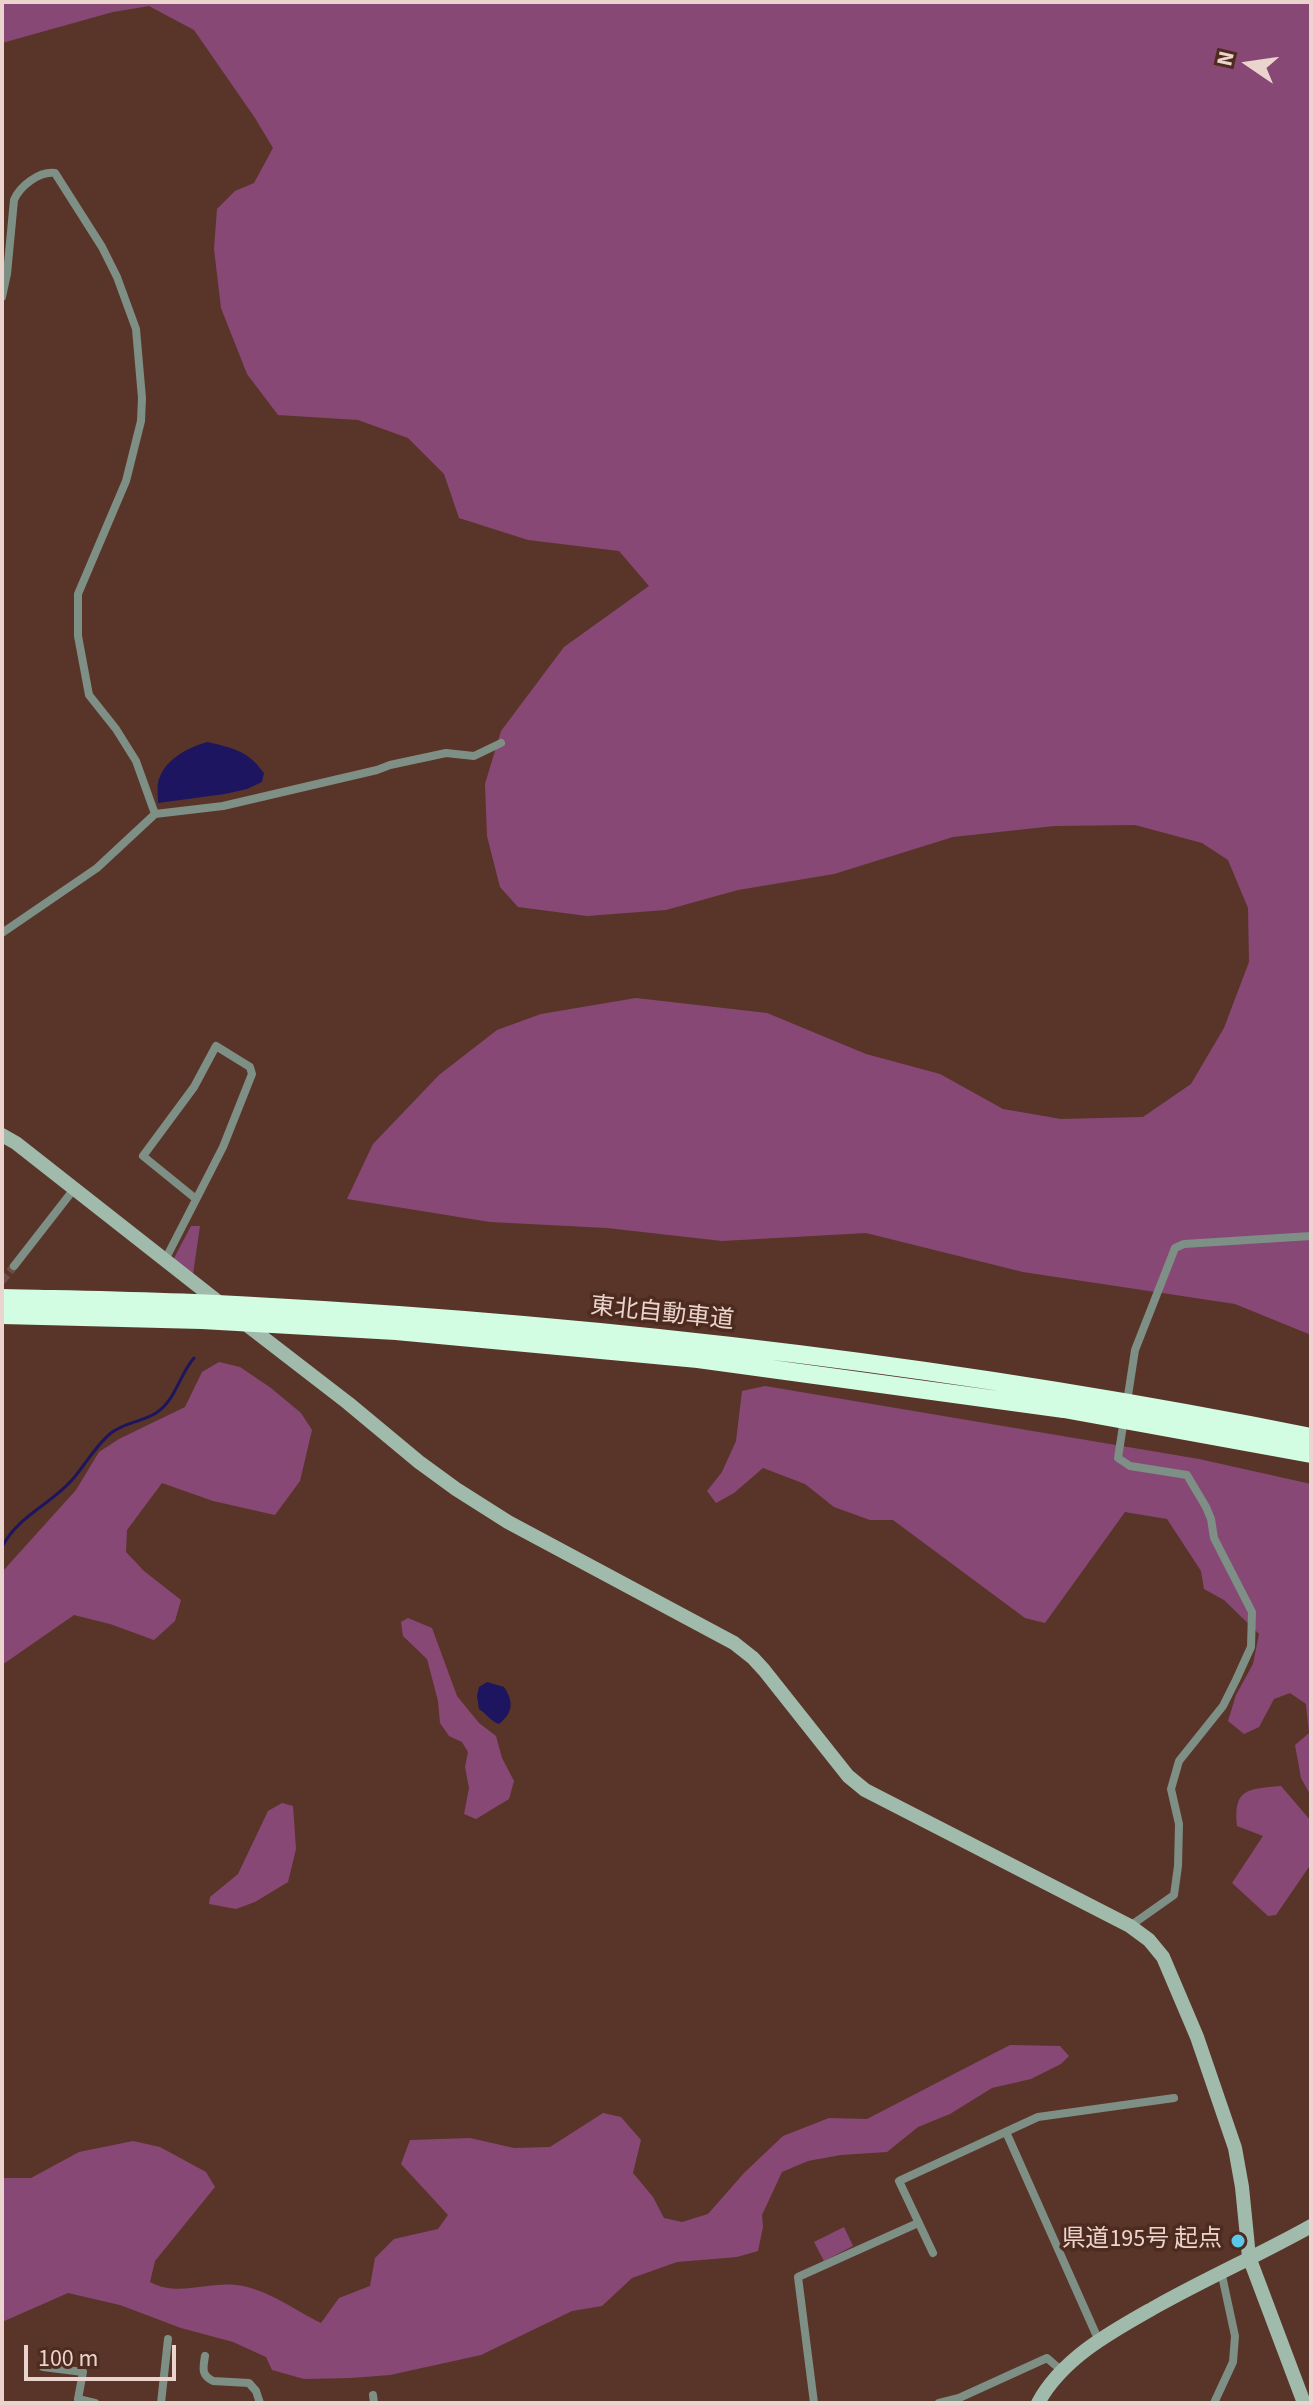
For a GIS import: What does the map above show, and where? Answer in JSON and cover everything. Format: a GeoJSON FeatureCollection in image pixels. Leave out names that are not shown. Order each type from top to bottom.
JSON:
{"type":"FeatureCollection","features":[{"type":"Feature","properties":{"kind":"highway","name":"東北自動車道"},"geometry":{"type":"LineString","coordinates":[[2,1298],[256,1306],[527,1325],[700,1342],[1067,1393],[1311,1437]]}},
{"type":"Feature","properties":{"kind":"highway","name":"東北自動車道"},"geometry":{"type":"LineString","coordinates":[[2,1315],[268,1323],[540,1343],[773,1368],[1064,1409],[1311,1454]]}},
{"type":"Feature","properties":{"kind":"street"},"geometry":{"type":"LineString","coordinates":[[2,297],[14,200],[19,190],[48,172],[55,173],[102,247],[136,329],[141,421],[126,481],[78,594],[78,636],[89,695],[136,761],[155,814]]}},
{"type":"Feature","properties":{"kind":"street"},"geometry":{"type":"LineString","coordinates":[[2,933],[97,868],[155,814],[223,806],[446,753],[474,756],[501,743]]}},
{"type":"Feature","properties":{"kind":"street"},"geometry":{"type":"LineString","coordinates":[[164,1261],[223,1147],[252,1074],[250,1067],[216,1046],[194,1087],[143,1156],[196,1199]]}},
{"type":"Feature","properties":{"kind":"street"},"geometry":{"type":"LineString","coordinates":[[2,1135],[456,1489],[508,1522],[734,1643],[764,1670],[848,1776],[865,1790],[1130,1926],[1149,1940],[1163,1957],[1197,2037],[1235,2148],[1249,2257],[1304,2403]]}},
{"type":"Feature","properties":{"kind":"street"},"geometry":{"type":"LineString","coordinates":[[14,1266],[74,1189]]}},
{"type":"Feature","properties":{"kind":"street"},"geometry":{"type":"LineString","coordinates":[[1130,1926],[1174,1895],[1179,1824],[1171,1789],[1179,1761],[1223,1706],[1236,1680],[1251,1647],[1252,1612],[1214,1538],[1206,1507],[1187,1475],[1130,1466],[1118,1458],[1135,1350],[1175,1248],[1184,1244],[1311,1236]]}},
{"type":"Feature","properties":{"kind":"street"},"geometry":{"type":"LineString","coordinates":[[933,2253],[899,2181],[1038,2117],[1174,2098]]}},
{"type":"Feature","properties":{"kind":"street"},"geometry":{"type":"LineString","coordinates":[[1006,2132],[1099,2341]]}},
{"type":"Feature","properties":{"kind":"street"},"geometry":{"type":"LineString","coordinates":[[814,2403],[798,2277],[918,2223]]}},
{"type":"Feature","properties":{"kind":"street"},"geometry":{"type":"LineString","coordinates":[[1038,2403],[1062,2371],[1107,2334],[1311,2226]]}},
{"type":"Feature","properties":{"kind":"street"},"geometry":{"type":"LineString","coordinates":[[1214,2403],[1233,2362],[1235,2336],[1221,2271]]}},
{"type":"Feature","properties":{"kind":"street"},"geometry":{"type":"LineString","coordinates":[[161,2403],[168,2339]]}},
{"type":"Feature","properties":{"kind":"street"},"geometry":{"type":"LineString","coordinates":[[205,2356],[203,2369],[207,2378],[249,2383],[260,2403]]}},
{"type":"Feature","properties":{"kind":"street"},"geometry":{"type":"LineString","coordinates":[[939,2403],[954,2401],[1047,2358],[1062,2371]]}},
{"type":"Feature","properties":{"kind":"street"},"geometry":{"type":"LineString","coordinates":[[43,2367],[83,2372],[78,2399],[95,2403]]}},
{"type":"Feature","properties":{"kind":"shaded area"},"geometry":{"type":"Polygon","coordinates":[[[2,2],[1311,2],[1311,1335],[1235,1304],[1023,1272],[866,1233],[722,1241],[607,1228],[490,1222],[347,1199],[373,1144],[439,1075],[497,1030],[541,1014],[636,998],[767,1013],[866,1054],[940,1074],[1003,1109],[1061,1119],[1143,1117],[1191,1084],[1224,1028],[1249,962],[1248,908],[1228,860],[1202,843],[1135,825],[1054,826],[953,837],[834,874],[738,890],[666,910],[587,916],[518,907],[500,887],[487,836],[485,784],[501,731],[564,647],[649,586],[619,551],[528,540],[459,518],[444,474],[408,438],[358,420],[278,415],[247,374],[221,308],[214,249],[217,209],[235,191],[254,183],[273,148],[255,118],[194,30],[149,6],[113,12],[2,43],[2,2]]]}},
{"type":"Feature","properties":{"kind":"shaded area"},"geometry":{"type":"Polygon","coordinates":[[[207,742],[232,748],[245,755],[264,773],[262,782],[225,794],[158,803],[158,783],[165,768],[184,752],[207,742]]]}},
{"type":"Feature","properties":{"kind":"shaded area"},"geometry":{"type":"Polygon","coordinates":[[[191,1226],[200,1226],[193,1274],[173,1260],[191,1226]]]}},
{"type":"Feature","properties":{"kind":"shaded area"},"geometry":{"type":"Polygon","coordinates":[[[219,1362],[240,1367],[301,1413],[312,1430],[300,1481],[275,1515],[213,1501],[162,1483],[127,1530],[126,1552],[144,1571],[181,1600],[175,1621],[154,1640],[74,1615],[2,1665],[2,1572],[76,1490],[99,1452],[185,1407],[202,1372],[219,1362]]]}},
{"type":"Feature","properties":{"kind":"shaded area"},"geometry":{"type":"Polygon","coordinates":[[[765,1386],[1199,1459],[1311,1484],[1311,1796],[1301,1778],[1295,1745],[1309,1733],[1306,1704],[1290,1693],[1274,1699],[1259,1727],[1244,1734],[1228,1721],[1236,1695],[1253,1664],[1259,1634],[1224,1600],[1204,1589],[1201,1571],[1167,1519],[1125,1512],[1045,1623],[1025,1618],[893,1520],[870,1520],[834,1507],[805,1484],[763,1468],[734,1493],[716,1503],[707,1491],[722,1472],[736,1441],[742,1391],[765,1386]]]}},
{"type":"Feature","properties":{"kind":"shaded area"},"geometry":{"type":"Polygon","coordinates":[[[408,1618],[432,1628],[457,1696],[479,1723],[496,1736],[502,1758],[514,1781],[509,1799],[476,1819],[464,1814],[469,1788],[465,1767],[468,1752],[462,1742],[449,1736],[440,1723],[438,1701],[427,1659],[403,1636],[401,1622],[408,1618]]]}},
{"type":"Feature","properties":{"kind":"shaded area"},"geometry":{"type":"Polygon","coordinates":[[[487,1682],[504,1687],[509,1698],[509,1711],[499,1724],[479,1709],[479,1687],[487,1682]]]}},
{"type":"Feature","properties":{"kind":"shaded area"},"geometry":{"type":"Polygon","coordinates":[[[1281,1786],[1311,1821],[1311,1864],[1276,1915],[1268,1916],[1232,1883],[1263,1836],[1237,1826],[1236,1813],[1240,1797],[1245,1793],[1281,1786]]]}},
{"type":"Feature","properties":{"kind":"shaded area"},"geometry":{"type":"Polygon","coordinates":[[[282,1803],[293,1806],[296,1849],[288,1882],[255,1902],[236,1909],[209,1904],[210,1897],[238,1874],[268,1811],[282,1803]]]}},
{"type":"Feature","properties":{"kind":"shaded area"},"geometry":{"type":"Polygon","coordinates":[[[1010,2045],[1060,2046],[1069,2056],[1061,2064],[1031,2079],[992,2088],[950,2114],[918,2127],[887,2152],[808,2161],[782,2172],[762,2215],[758,2251],[737,2257],[677,2262],[632,2278],[602,2306],[572,2311],[481,2355],[390,2375],[304,2379],[272,2370],[266,2357],[233,2342],[181,2328],[120,2305],[68,2293],[2,2322],[2,2178],[31,2178],[79,2152],[133,2141],[160,2147],[206,2172],[215,2187],[155,2261],[150,2282],[181,2289],[225,2285],[247,2287],[269,2295],[321,2323],[339,2298],[370,2286],[375,2258],[394,2239],[438,2229],[448,2215],[401,2164],[410,2140],[470,2138],[514,2148],[550,2147],[603,2113],[621,2117],[641,2140],[633,2173],[653,2197],[664,2218],[682,2222],[708,2214],[744,2173],[783,2136],[829,2118],[867,2119],[1010,2045]]]}},
{"type":"Feature","properties":{"kind":"shaded area"},"geometry":{"type":"Polygon","coordinates":[[[844,2227],[853,2246],[824,2261],[814,2242],[844,2227]]]}},
{"type":"Feature","properties":{"kind":"waterway"},"geometry":{"type":"LineString","coordinates":[[2,1547],[25,1519],[72,1480],[111,1433],[163,1408],[194,1358]]}},
{"type":"Feature","properties":{"kind":"tunnel"},"geometry":{"type":"LineString","coordinates":[[2,1281],[14,1266]]}},
{"type":"Feature","properties":{"kind":"place","name":"県道195号 起点"},"geometry":{"type":"Point","coordinates":[1238,2241]}}]}
